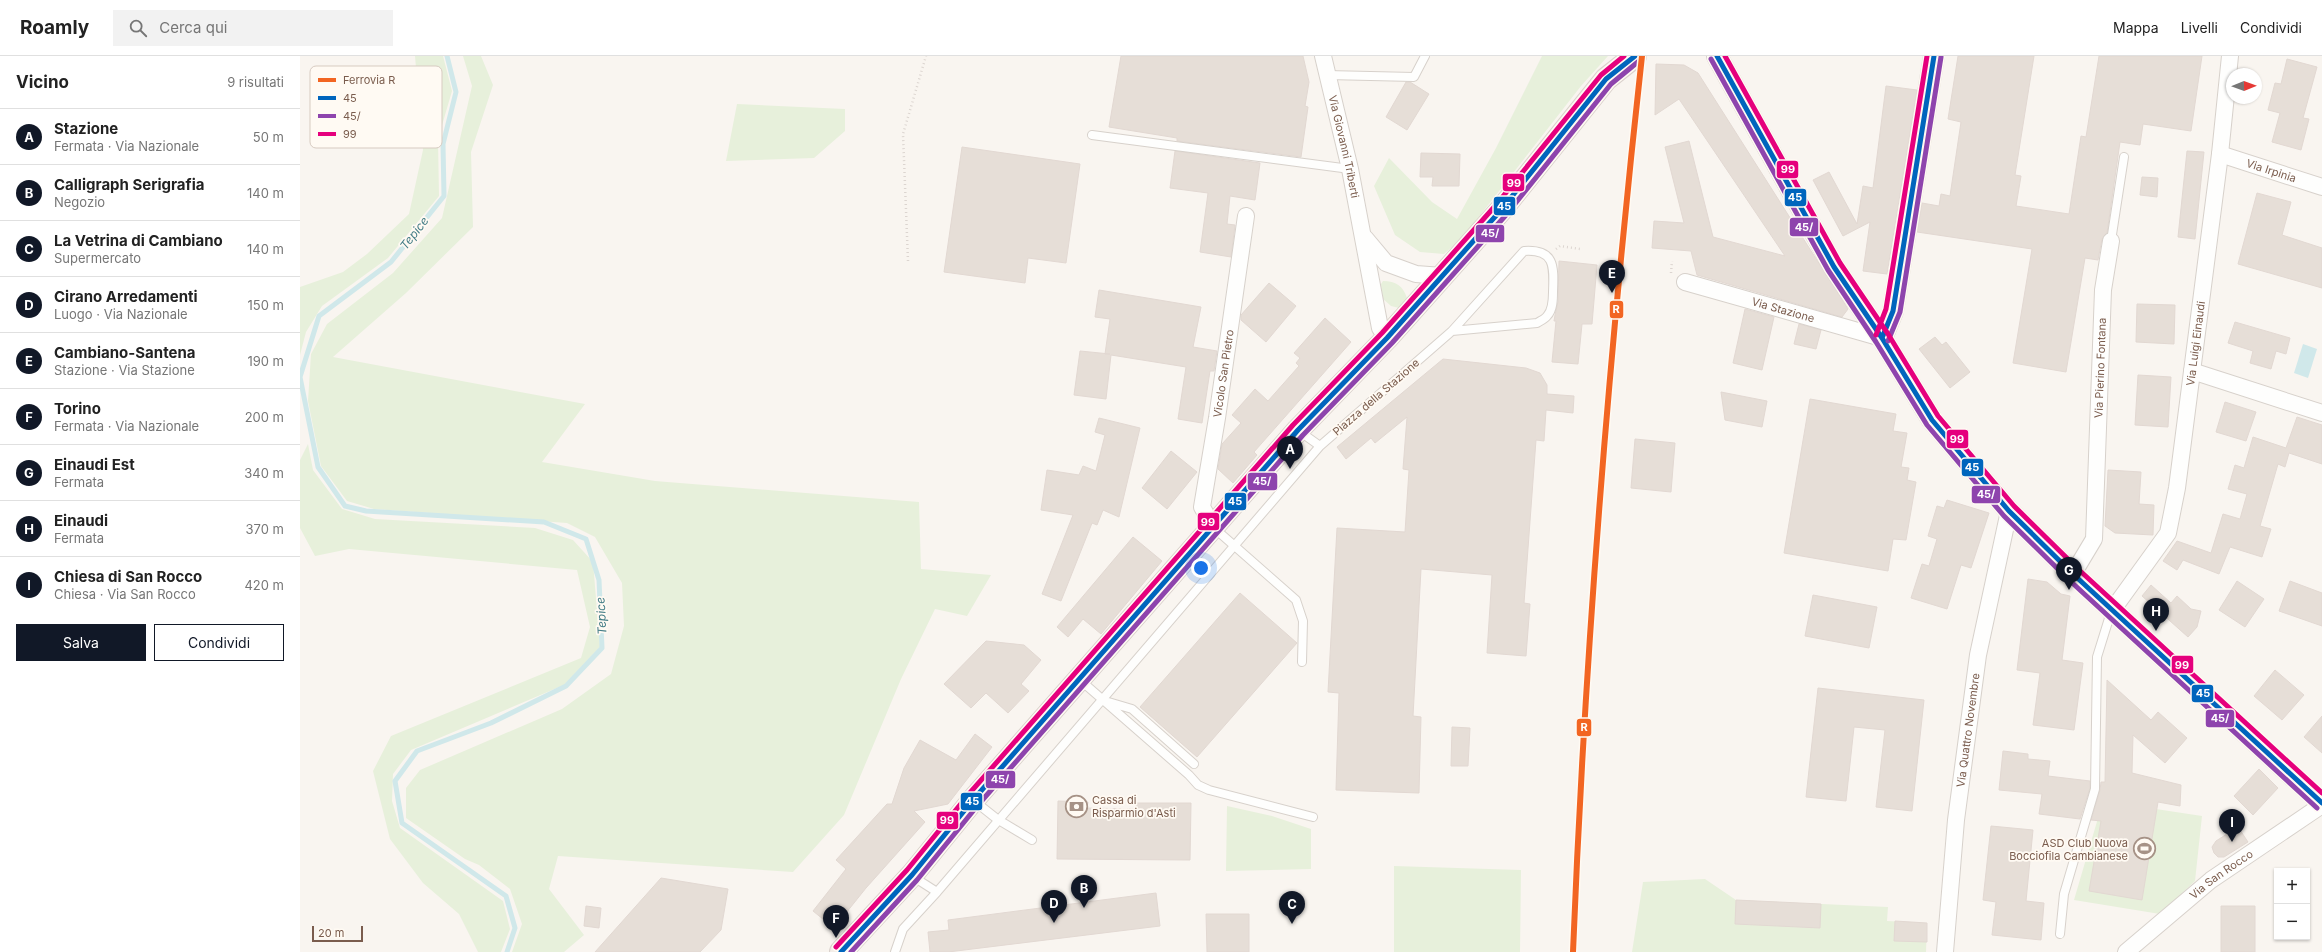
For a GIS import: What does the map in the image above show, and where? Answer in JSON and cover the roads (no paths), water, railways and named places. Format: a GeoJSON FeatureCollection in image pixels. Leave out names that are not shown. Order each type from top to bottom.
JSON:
{"type":"FeatureCollection","features":[{"type":"Feature","properties":{"kind":"main road"},"geometry":{"type":"LineString","coordinates":[[841,952],[912,875],[973,800],[1298,430],[1387,338],[1501,210],[1606,79],[1635,56]]}},
{"type":"Feature","properties":{"kind":"street"},"geometry":{"type":"LineString","coordinates":[[1717,56],[1834,267],[1882,338],[1932,420],[2009,511],[2072,574],[2111,612],[2322,804]]}},
{"type":"Feature","properties":{"kind":"street"},"geometry":{"type":"LineString","coordinates":[[1882,338],[1893,311],[1934,56]]}},
{"type":"Feature","properties":{"kind":"street","name":"Via Luigi Einaudi"},"geometry":{"type":"LineString","coordinates":[[2111,612],[2168,534],[2177,488],[2220,154],[2230,56]]}},
{"type":"Feature","properties":{"kind":"street","name":"Via Giovanni Triberti"},"geometry":{"type":"LineString","coordinates":[[1326,64],[1365,238],[1380,328],[1387,338]]}},
{"type":"Feature","properties":{"kind":"street","name":"Via Irpinia"},"geometry":{"type":"LineString","coordinates":[[2220,154],[2322,187]]}},
{"type":"Feature","properties":{"kind":"street","name":"Vicolo San Pietro"},"geometry":{"type":"LineString","coordinates":[[1213,527],[1202,507],[1217,418],[1246,216]]}},
{"type":"Feature","properties":{"kind":"street","name":"Via Giovanni Triberti"},"geometry":{"type":"LineString","coordinates":[[1365,238],[1386,263],[1416,274],[1442,276]]}},
{"type":"Feature","properties":{"kind":"street","name":"Via Pierino Fontana"},"geometry":{"type":"LineString","coordinates":[[2072,574],[2094,539],[2103,290],[2111,241]]}},
{"type":"Feature","properties":{"kind":"street","name":"Via Stazione"},"geometry":{"type":"LineString","coordinates":[[1685,282],[1882,338]]}},
{"type":"Feature","properties":{"kind":"street"},"geometry":{"type":"LineString","coordinates":[[2192,372],[2322,413]]}},
{"type":"Feature","properties":{"kind":"street","name":"Via Quattro Novembre"},"geometry":{"type":"LineString","coordinates":[[1945,952],[1956,820],[1978,655],[2009,511]]}},
{"type":"Feature","properties":{"kind":"street","name":"Via San Rocco"},"geometry":{"type":"LineString","coordinates":[[2126,952],[2211,880],[2322,804]]}},
{"type":"Feature","properties":{"kind":"lane"},"geometry":{"type":"LineString","coordinates":[[1326,64],[1414,77],[1425,56]]}},
{"type":"Feature","properties":{"kind":"lane"},"geometry":{"type":"LineString","coordinates":[[1092,135],[1350,169]]}},
{"type":"Feature","properties":{"kind":"lane","name":"Via Pierino Fontana"},"geometry":{"type":"LineString","coordinates":[[2111,241],[2124,157]]}},
{"type":"Feature","properties":{"kind":"lane","name":"Piazza della Stazione"},"geometry":{"type":"LineString","coordinates":[[895,952],[903,930],[1320,446],[1452,331],[1524,251],[1538,250],[1547,256],[1554,265],[1552,302],[1548,315],[1537,323],[1452,331]]}},
{"type":"Feature","properties":{"kind":"lane"},"geometry":{"type":"LineString","coordinates":[[1298,430],[1320,446]]}},
{"type":"Feature","properties":{"kind":"lane"},"geometry":{"type":"LineString","coordinates":[[1213,527],[1296,600],[1303,621],[1302,662]]}},
{"type":"Feature","properties":{"kind":"lane"},"geometry":{"type":"LineString","coordinates":[[2060,934],[2064,894],[2095,789],[2097,657],[2111,612]]}},
{"type":"Feature","properties":{"kind":"lane"},"geometry":{"type":"LineString","coordinates":[[1079,679],[1189,775],[1198,785],[1209,790],[1313,817]]}},
{"type":"Feature","properties":{"kind":"lane"},"geometry":{"type":"LineString","coordinates":[[1101,699],[1132,709],[1194,764]]}},
{"type":"Feature","properties":{"kind":"lane"},"geometry":{"type":"LineString","coordinates":[[973,800],[998,820],[1032,840]]}},
{"type":"Feature","properties":{"kind":"lane"},"geometry":{"type":"LineString","coordinates":[[912,875],[937,892]]}},
{"type":"Feature","properties":{"kind":"water"},"geometry":{"type":"Polygon","coordinates":[[[2303,344],[2317,349],[2308,378],[2294,373],[2303,344]]]}},
{"type":"Feature","properties":{"kind":"waterway","name":"Tepice"},"geometry":{"type":"LineString","coordinates":[[300,377],[319,316],[391,262],[444,196],[443,144],[456,92],[447,56]]}},
{"type":"Feature","properties":{"kind":"waterway","name":"Tepice"},"geometry":{"type":"LineString","coordinates":[[300,377],[318,467],[345,506],[366,511],[544,522],[586,539],[599,580],[602,648],[566,686],[491,723],[417,751],[395,781],[402,823],[506,896],[515,928],[507,952]]}},
{"type":"Feature","properties":{"kind":"rail line","name":"R"},"geometry":{"type":"LineString","coordinates":[[1573,952],[1591,615],[1619,280],[1642,56]]}},
{"type":"Feature","properties":{"kind":"place","name":"Cambiano-Santena"},"geometry":{"type":"Point","coordinates":[1612,293]}},
{"type":"Feature","properties":{"kind":"place","name":"Stazione"},"geometry":{"type":"Point","coordinates":[1290,469]}},
{"type":"Feature","properties":{"kind":"place","name":"Einaudi Est"},"geometry":{"type":"Point","coordinates":[2069,590]}},
{"type":"Feature","properties":{"kind":"place","name":"Einaudi"},"geometry":{"type":"Point","coordinates":[2156,631]}},
{"type":"Feature","properties":{"kind":"place","name":"Cassa di Risparmio d'Asti"},"geometry":{"type":"Point","coordinates":[1076,806]}},
{"type":"Feature","properties":{"kind":"place","name":"Chiesa di San Rocco"},"geometry":{"type":"Point","coordinates":[2232,842]}},
{"type":"Feature","properties":{"kind":"place","name":"ASD Club Nuova Bocciofila Cambianese"},"geometry":{"type":"Point","coordinates":[2144,849]}},
{"type":"Feature","properties":{"kind":"place","name":"Calligraph Serigrafia"},"geometry":{"type":"Point","coordinates":[1084,908]}},
{"type":"Feature","properties":{"kind":"place","name":"Cirano Arredamenti"},"geometry":{"type":"Point","coordinates":[1054,923]}},
{"type":"Feature","properties":{"kind":"place","name":"La Vetrina di Cambiano"},"geometry":{"type":"Point","coordinates":[1292,924]}},
{"type":"Feature","properties":{"kind":"place","name":"Torino"},"geometry":{"type":"Point","coordinates":[836,938]}}]}
